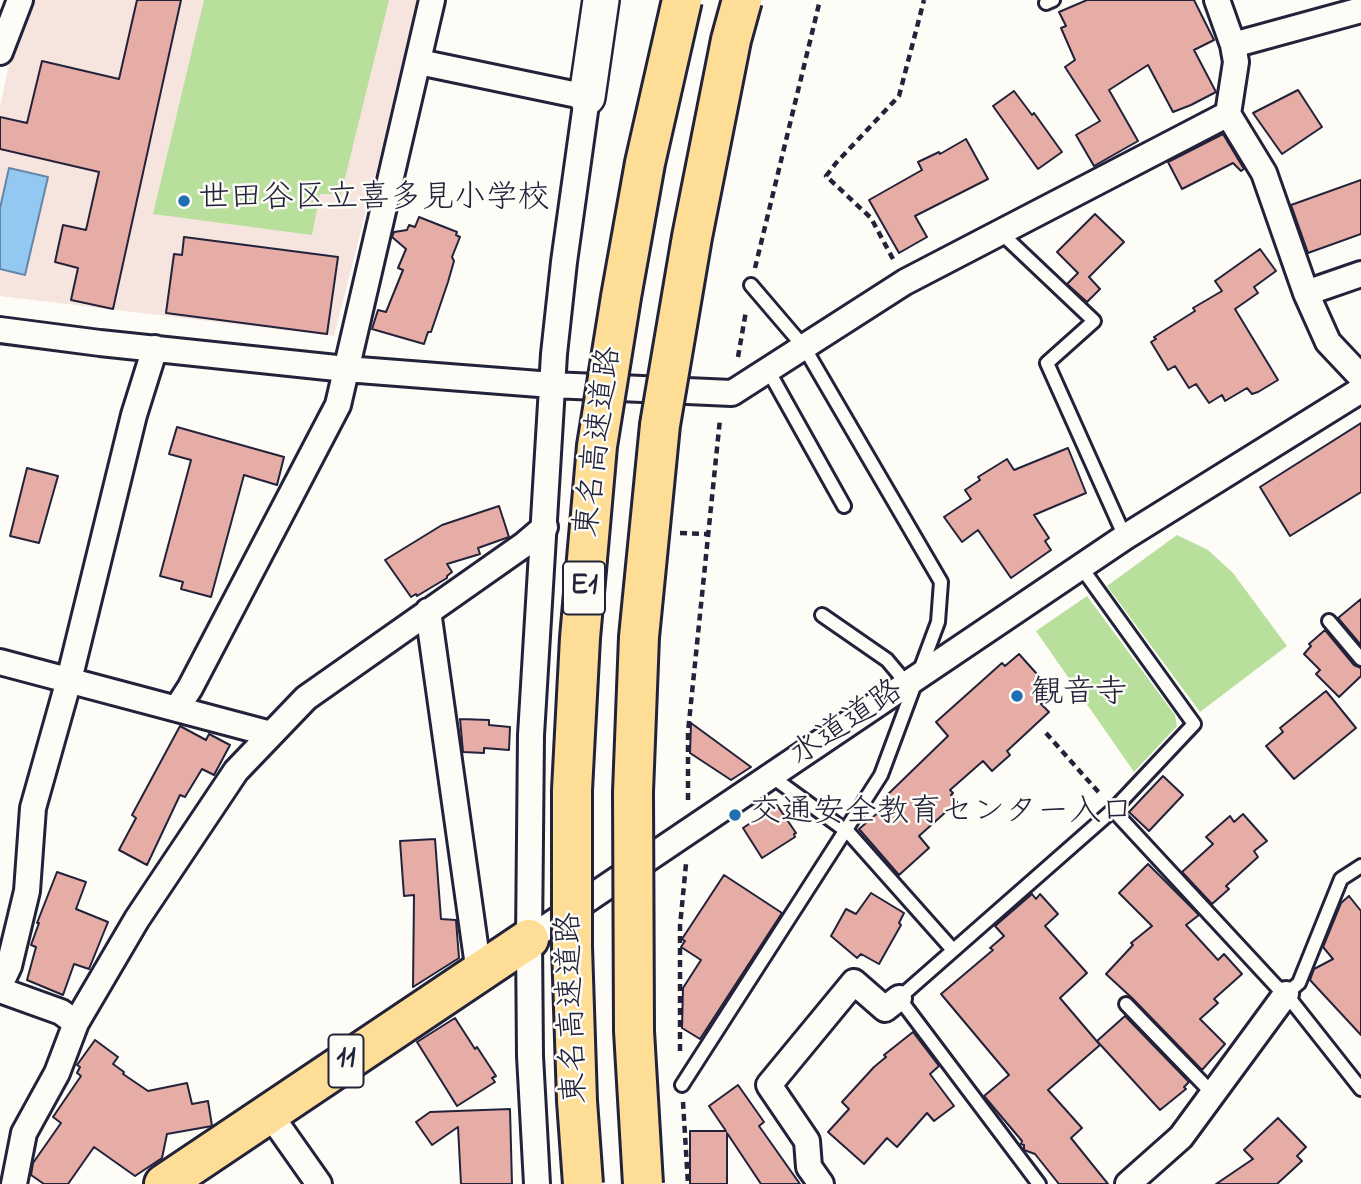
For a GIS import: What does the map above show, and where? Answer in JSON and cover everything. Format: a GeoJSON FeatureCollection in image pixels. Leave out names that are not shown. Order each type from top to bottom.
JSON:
{"type":"FeatureCollection","features":[{"type":"Feature","properties":{"kind":"main road","name":"東名高速道路"},"geometry":{"type":"LineString","coordinates":[[583,1184],[577,1101],[572,947],[572,790],[580,638],[597,446],[645,163],[682,0]]}},
{"type":"Feature","properties":{"kind":"main road","name":"東名高速道路"},"geometry":{"type":"LineString","coordinates":[[643,1184],[634,1017],[633,792],[639,637],[660,425],[692,237],[731,40],[742,0]]}},
{"type":"Feature","properties":{"kind":"main road","name":"水道道路"},"geometry":{"type":"LineString","coordinates":[[164,1184],[529,939]]}},
{"type":"Feature","properties":{"kind":"street"},"geometry":{"type":"LineString","coordinates":[[0,52],[20,0]]}},
{"type":"Feature","properties":{"kind":"street"},"geometry":{"type":"LineString","coordinates":[[177,708],[190,688],[338,404],[432,0]]}},
{"type":"Feature","properties":{"kind":"street"},"geometry":{"type":"LineString","coordinates":[[537,1184],[530,1056],[531,735],[552,385],[564,262],[601,0]]}},
{"type":"Feature","properties":{"kind":"street"},"geometry":{"type":"LineString","coordinates":[[1217,0],[1236,61],[1228,114],[1264,173],[1306,293],[1328,342],[1361,377]]}},
{"type":"Feature","properties":{"kind":"street"},"geometry":{"type":"LineString","coordinates":[[1233,45],[1361,10]]}},
{"type":"Feature","properties":{"kind":"street"},"geometry":{"type":"LineString","coordinates":[[419,62],[587,97]]}},
{"type":"Feature","properties":{"kind":"street"},"geometry":{"type":"LineString","coordinates":[[0,330],[100,344],[346,369],[552,385],[732,393],[905,282],[1228,114]]}},
{"type":"Feature","properties":{"kind":"street"},"geometry":{"type":"LineString","coordinates":[[1306,293],[1361,274]]}},
{"type":"Feature","properties":{"kind":"street"},"geometry":{"type":"LineString","coordinates":[[0,985],[9,966],[27,891],[33,808],[69,680],[134,415],[155,348]]}},
{"type":"Feature","properties":{"kind":"street","name":"水道道路"},"geometry":{"type":"LineString","coordinates":[[529,939],[1125,537],[1361,390]]}},
{"type":"Feature","properties":{"kind":"street"},"geometry":{"type":"LineString","coordinates":[[14,1184],[24,1133],[57,1073],[76,1023],[137,919],[236,771],[306,698],[525,544],[545,527]]}},
{"type":"Feature","properties":{"kind":"street"},"geometry":{"type":"LineString","coordinates":[[428,611],[480,973]]}},
{"type":"Feature","properties":{"kind":"street"},"geometry":{"type":"LineString","coordinates":[[0,662],[271,734]]}},
{"type":"Feature","properties":{"kind":"street"},"geometry":{"type":"LineString","coordinates":[[821,1184],[809,1167],[807,1141],[769,1085],[854,982],[885,1009],[899,998]]}},
{"type":"Feature","properties":{"kind":"street"},"geometry":{"type":"LineString","coordinates":[[0,990],[61,1012],[76,1023]]}},
{"type":"Feature","properties":{"kind":"street"},"geometry":{"type":"LineString","coordinates":[[1128,1184],[1181,1137],[1286,994]]}},
{"type":"Feature","properties":{"kind":"street"},"geometry":{"type":"LineString","coordinates":[[269,1113],[319,1184]]}},
{"type":"Feature","properties":{"kind":"lane"},"geometry":{"type":"LineString","coordinates":[[1000,232],[1094,321],[1047,363],[1125,537]]}},
{"type":"Feature","properties":{"kind":"lane"},"geometry":{"type":"LineString","coordinates":[[682,1085],[881,775],[912,682],[938,622],[941,582],[804,347],[751,285]]}},
{"type":"Feature","properties":{"kind":"lane"},"geometry":{"type":"LineString","coordinates":[[768,370],[844,506]]}},
{"type":"Feature","properties":{"kind":"lane"},"geometry":{"type":"LineString","coordinates":[[1039,1184],[899,998],[1194,724],[1081,567]]}},
{"type":"Feature","properties":{"kind":"lane"},"geometry":{"type":"LineString","coordinates":[[821,615],[887,660],[912,682]]}},
{"type":"Feature","properties":{"kind":"lane"},"geometry":{"type":"LineString","coordinates":[[1329,621],[1361,659]]}},
{"type":"Feature","properties":{"kind":"lane"},"geometry":{"type":"LineString","coordinates":[[771,776],[845,830],[953,950]]}},
{"type":"Feature","properties":{"kind":"lane"},"geometry":{"type":"LineString","coordinates":[[1109,805],[1286,994],[1361,1089]]}},
{"type":"Feature","properties":{"kind":"lane"},"geometry":{"type":"LineString","coordinates":[[1286,994],[1299,983],[1341,879],[1361,866]]}},
{"type":"Feature","properties":{"kind":"lane"},"geometry":{"type":"LineString","coordinates":[[1126,1004],[1213,1094]]}},
{"type":"Feature","properties":{"kind":"path"},"geometry":{"type":"LineString","coordinates":[[688,1184],[680,1036],[680,926],[690,830],[688,732],[718,423],[732,393],[751,285],[820,0]]}},
{"type":"Feature","properties":{"kind":"path"},"geometry":{"type":"LineString","coordinates":[[905,282],[871,218],[826,176],[899,96],[924,0]]}},
{"type":"Feature","properties":{"kind":"path"},"geometry":{"type":"LineString","coordinates":[[1046,733],[1109,805]]}},
{"type":"Feature","properties":{"kind":"shaded area","name":"世田谷区立喜多見小学校"},"geometry":{"type":"Polygon","coordinates":[[[30,0],[420,0],[334,336],[0,296],[0,107],[18,23],[30,0]]]}},
{"type":"Feature","properties":{"kind":"green space"},"geometry":{"type":"Polygon","coordinates":[[[204,0],[389,0],[341,194],[320,194],[312,235],[153,214],[204,0]]]}},
{"type":"Feature","properties":{"kind":"green space"},"geometry":{"type":"Polygon","coordinates":[[[1177,535],[1208,550],[1233,573],[1287,646],[1200,712],[1107,586],[1177,535]]]}},
{"type":"Feature","properties":{"kind":"green space"},"geometry":{"type":"Polygon","coordinates":[[[1087,596],[1175,715],[1177,726],[1134,772],[1036,631],[1087,596]]]}},
{"type":"Feature","properties":{"kind":"water"},"geometry":{"type":"Polygon","coordinates":[[[9,168],[48,177],[25,275],[0,269],[0,208],[9,168]]]}},
{"type":"Feature","properties":{"kind":"building"},"geometry":{"type":"Polygon","coordinates":[[[137,0],[181,0],[113,309],[71,300],[78,268],[55,262],[63,225],[86,230],[99,172],[0,149],[0,117],[27,123],[42,61],[119,79],[137,0]]]}},
{"type":"Feature","properties":{"kind":"building"},"geometry":{"type":"Polygon","coordinates":[[[1087,0],[1194,0],[1214,40],[1194,50],[1216,92],[1191,105],[1173,112],[1148,65],[1109,90],[1138,141],[1094,166],[1076,135],[1100,121],[1065,67],[1075,60],[1061,28],[1066,26],[1059,12],[1087,0]]]}},
{"type":"Feature","properties":{"kind":"building"},"geometry":{"type":"Polygon","coordinates":[[[1298,90],[1322,127],[1282,154],[1253,113],[1298,90]]]}},
{"type":"Feature","properties":{"kind":"building"},"geometry":{"type":"Polygon","coordinates":[[[1014,91],[1032,115],[1034,113],[1062,152],[1038,169],[993,106],[1014,91]]]}},
{"type":"Feature","properties":{"kind":"building"},"geometry":{"type":"Polygon","coordinates":[[[1223,134],[1244,169],[1241,171],[1233,163],[1182,189],[1168,162],[1223,134]]]}},
{"type":"Feature","properties":{"kind":"building"},"geometry":{"type":"Polygon","coordinates":[[[966,139],[988,179],[915,216],[927,237],[899,253],[869,200],[922,170],[918,162],[939,152],[940,154],[966,139]]]}},
{"type":"Feature","properties":{"kind":"building"},"geometry":{"type":"Polygon","coordinates":[[[1361,180],[1361,234],[1308,253],[1291,205],[1361,180]]]}},
{"type":"Feature","properties":{"kind":"building"},"geometry":{"type":"Polygon","coordinates":[[[1095,214],[1124,242],[1089,277],[1100,289],[1087,302],[1067,284],[1078,273],[1057,252],[1095,214]]]}},
{"type":"Feature","properties":{"kind":"building"},"geometry":{"type":"Polygon","coordinates":[[[419,217],[457,232],[456,235],[460,237],[452,257],[454,261],[448,282],[431,332],[428,332],[424,344],[372,329],[378,310],[386,312],[403,270],[398,268],[406,249],[392,237],[394,232],[407,230],[409,225],[415,227],[419,217]]]}},
{"type":"Feature","properties":{"kind":"building"},"geometry":{"type":"Polygon","coordinates":[[[184,237],[338,257],[327,334],[166,313],[174,254],[182,255],[184,237]]]}},
{"type":"Feature","properties":{"kind":"building"},"geometry":{"type":"Polygon","coordinates":[[[1260,249],[1276,271],[1254,287],[1258,293],[1235,309],[1278,380],[1252,394],[1247,388],[1225,401],[1222,395],[1209,403],[1196,384],[1189,388],[1175,366],[1168,370],[1151,342],[1156,339],[1154,337],[1195,311],[1193,308],[1222,291],[1215,281],[1260,249]]]}},
{"type":"Feature","properties":{"kind":"building"},"geometry":{"type":"Polygon","coordinates":[[[1361,423],[1361,492],[1290,536],[1260,487],[1361,423]]]}},
{"type":"Feature","properties":{"kind":"building"},"geometry":{"type":"Polygon","coordinates":[[[177,427],[284,457],[277,485],[244,475],[211,597],[181,589],[183,582],[160,576],[191,460],[169,454],[177,427]]]}},
{"type":"Feature","properties":{"kind":"building"},"geometry":{"type":"Polygon","coordinates":[[[1068,448],[1086,493],[1034,515],[1049,538],[1045,541],[1051,550],[1011,578],[978,530],[962,542],[944,517],[971,499],[965,490],[980,480],[978,477],[1007,459],[1014,470],[1068,448]]]}},
{"type":"Feature","properties":{"kind":"building"},"geometry":{"type":"Polygon","coordinates":[[[27,468],[58,476],[39,543],[10,536],[27,468]]]}},
{"type":"Feature","properties":{"kind":"building"},"geometry":{"type":"Polygon","coordinates":[[[499,506],[509,537],[478,548],[480,554],[447,564],[452,572],[447,578],[411,597],[385,560],[442,525],[499,506]]]}},
{"type":"Feature","properties":{"kind":"building"},"geometry":{"type":"Polygon","coordinates":[[[1361,599],[1361,645],[1338,618],[1361,599]]]}},
{"type":"Feature","properties":{"kind":"building"},"geometry":{"type":"Polygon","coordinates":[[[1325,630],[1354,665],[1361,668],[1361,676],[1339,697],[1316,674],[1320,670],[1304,654],[1311,646],[1309,644],[1325,630]]]}},
{"type":"Feature","properties":{"kind":"building"},"geometry":{"type":"Polygon","coordinates":[[[1019,654],[1054,693],[1041,704],[1049,712],[1007,751],[1010,755],[992,771],[983,761],[950,790],[957,802],[919,836],[929,848],[899,875],[859,829],[888,804],[883,799],[948,736],[936,722],[1002,663],[1005,666],[1019,654]]]}},
{"type":"Feature","properties":{"kind":"building"},"geometry":{"type":"Polygon","coordinates":[[[1326,691],[1356,728],[1294,779],[1266,746],[1283,732],[1280,728],[1326,691]]]}},
{"type":"Feature","properties":{"kind":"building"},"geometry":{"type":"Polygon","coordinates":[[[460,719],[489,720],[489,725],[510,727],[509,750],[484,748],[484,753],[463,752],[460,719]]]}},
{"type":"Feature","properties":{"kind":"building"},"geometry":{"type":"Polygon","coordinates":[[[691,723],[751,767],[731,780],[690,753],[691,723]]]}},
{"type":"Feature","properties":{"kind":"building"},"geometry":{"type":"Polygon","coordinates":[[[180,726],[206,740],[209,734],[230,745],[214,775],[202,769],[185,797],[180,795],[147,865],[119,850],[136,818],[132,815],[180,726]]]}},
{"type":"Feature","properties":{"kind":"building"},"geometry":{"type":"Polygon","coordinates":[[[1163,776],[1183,795],[1149,831],[1129,812],[1163,776]]]}},
{"type":"Feature","properties":{"kind":"building"},"geometry":{"type":"Polygon","coordinates":[[[777,805],[796,833],[795,837],[762,858],[743,828],[777,805]]]}},
{"type":"Feature","properties":{"kind":"building"},"geometry":{"type":"Polygon","coordinates":[[[1243,814],[1267,841],[1254,851],[1258,857],[1226,886],[1229,889],[1212,904],[1182,872],[1213,844],[1206,837],[1230,816],[1234,822],[1243,814]]]}},
{"type":"Feature","properties":{"kind":"building"},"geometry":{"type":"Polygon","coordinates":[[[435,839],[441,919],[456,920],[459,958],[413,987],[414,895],[404,896],[400,841],[435,839]]]}},
{"type":"Feature","properties":{"kind":"building"},"geometry":{"type":"Polygon","coordinates":[[[1148,864],[1199,915],[1186,925],[1218,960],[1224,954],[1242,974],[1214,999],[1218,1003],[1200,1019],[1225,1044],[1202,1070],[1106,974],[1133,945],[1131,943],[1152,926],[1119,893],[1148,864]]]}},
{"type":"Feature","properties":{"kind":"building"},"geometry":{"type":"Polygon","coordinates":[[[57,872],[86,882],[76,909],[108,922],[89,969],[74,964],[63,995],[27,980],[36,947],[31,945],[37,923],[57,872]]]}},
{"type":"Feature","properties":{"kind":"building"},"geometry":{"type":"Polygon","coordinates":[[[724,875],[782,913],[700,1039],[682,1028],[683,988],[701,960],[681,947],[685,941],[682,939],[724,875]]]}},
{"type":"Feature","properties":{"kind":"building"},"geometry":{"type":"Polygon","coordinates":[[[871,893],[904,913],[899,923],[901,925],[879,964],[861,954],[857,958],[831,936],[846,909],[856,914],[871,893]]]}},
{"type":"Feature","properties":{"kind":"building"},"geometry":{"type":"Polygon","coordinates":[[[1032,894],[1036,899],[1040,894],[1058,914],[1045,926],[1087,973],[1060,998],[1100,1045],[1048,1090],[1082,1128],[1071,1138],[1108,1184],[1059,1184],[1035,1154],[1024,1150],[1022,1141],[984,1096],[1009,1075],[941,994],[993,950],[990,948],[1004,936],[995,926],[1032,894]]]}},
{"type":"Feature","properties":{"kind":"building"},"geometry":{"type":"Polygon","coordinates":[[[1349,896],[1361,911],[1361,1035],[1310,980],[1314,969],[1333,959],[1323,947],[1341,903],[1349,896]]]}},
{"type":"Feature","properties":{"kind":"building"},"geometry":{"type":"Polygon","coordinates":[[[1125,1016],[1189,1082],[1184,1087],[1186,1089],[1160,1110],[1097,1041],[1125,1016]]]}},
{"type":"Feature","properties":{"kind":"building"},"geometry":{"type":"Polygon","coordinates":[[[455,1018],[496,1076],[492,1078],[495,1082],[457,1106],[417,1042],[455,1018]]]}},
{"type":"Feature","properties":{"kind":"building"},"geometry":{"type":"Polygon","coordinates":[[[913,1032],[939,1066],[930,1074],[954,1106],[934,1121],[927,1113],[897,1147],[887,1138],[864,1164],[828,1132],[849,1109],[842,1102],[886,1057],[884,1055],[913,1032]]]}},
{"type":"Feature","properties":{"kind":"building"},"geometry":{"type":"Polygon","coordinates":[[[95,1040],[118,1057],[113,1064],[124,1072],[123,1074],[148,1091],[187,1083],[192,1104],[208,1101],[212,1126],[167,1134],[162,1158],[135,1176],[94,1147],[68,1184],[44,1184],[31,1175],[33,1163],[61,1123],[53,1117],[81,1076],[77,1073],[80,1067],[77,1065],[95,1040]]]}},
{"type":"Feature","properties":{"kind":"building"},"geometry":{"type":"Polygon","coordinates":[[[738,1085],[764,1122],[759,1126],[800,1184],[761,1184],[727,1133],[727,1184],[690,1184],[690,1131],[726,1131],[709,1106],[738,1085]]]}},
{"type":"Feature","properties":{"kind":"building"},"geometry":{"type":"Polygon","coordinates":[[[510,1109],[512,1184],[461,1184],[458,1127],[432,1145],[416,1122],[430,1112],[510,1109]]]}},
{"type":"Feature","properties":{"kind":"building"},"geometry":{"type":"Polygon","coordinates":[[[1278,1118],[1306,1147],[1297,1156],[1302,1161],[1277,1184],[1216,1184],[1253,1159],[1244,1150],[1278,1118]]]}},
{"type":"Feature","properties":{"kind":"place","name":"世田谷区立喜多見小学校"},"geometry":{"type":"Point","coordinates":[184,201]}},
{"type":"Feature","properties":{"kind":"place","name":"観音寺"},"geometry":{"type":"Point","coordinates":[1017,696]}},
{"type":"Feature","properties":{"kind":"place","name":"交通安全教育センター入口"},"geometry":{"type":"Point","coordinates":[735,815]}}]}
